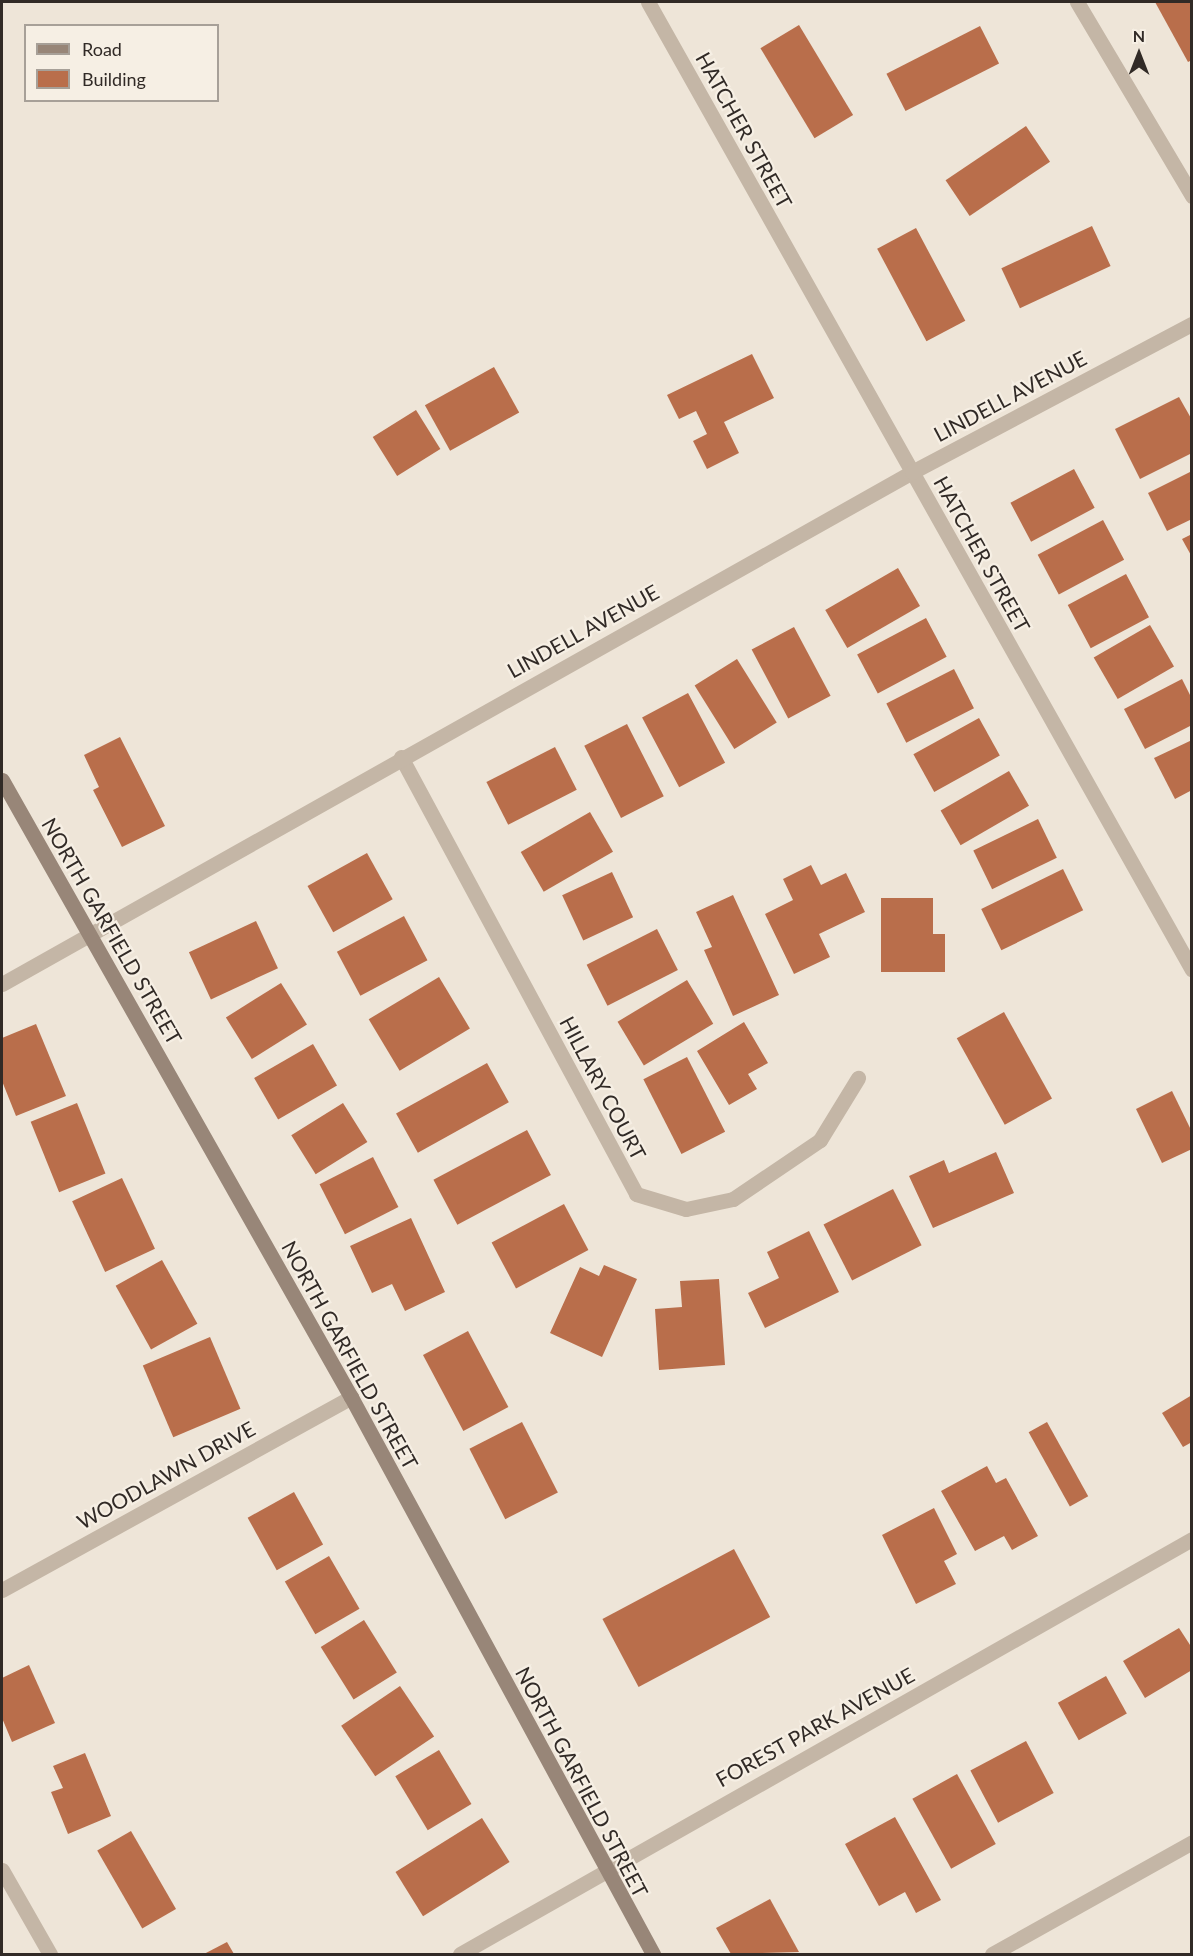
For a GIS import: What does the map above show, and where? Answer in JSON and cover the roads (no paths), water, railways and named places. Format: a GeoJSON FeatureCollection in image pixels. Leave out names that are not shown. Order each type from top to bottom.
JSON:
{"type":"FeatureCollection","features":[{"type":"Feature","properties":{"kind":"street","name":"HATCHER STREET"},"geometry":{"type":"LineString","coordinates":[[648,2],[1191,970]]}},
{"type":"Feature","properties":{"kind":"street"},"geometry":{"type":"LineString","coordinates":[[1077,2],[1191,196]]}},
{"type":"Feature","properties":{"kind":"street","name":"LINDELL AVENUE"},"geometry":{"type":"LineString","coordinates":[[2,984],[401,757],[912,472],[1191,324]]}},
{"type":"Feature","properties":{"kind":"street","name":"HILLARY COURT"},"geometry":{"type":"LineString","coordinates":[[401,757],[636,1194],[686,1209],[733,1198],[820,1140],[858,1078]]}},
{"type":"Feature","properties":{"kind":"street","name":"NORTH GARFIELD STREET"},"geometry":{"type":"LineString","coordinates":[[2,780],[351,1397],[653,1954]]}},
{"type":"Feature","properties":{"kind":"street","name":"WOODLAWN DRIVE"},"geometry":{"type":"LineString","coordinates":[[2,1590],[351,1397]]}},
{"type":"Feature","properties":{"kind":"street","name":"FOREST PARK AVENUE"},"geometry":{"type":"LineString","coordinates":[[460,1954],[605,1869],[1191,1539]]}},
{"type":"Feature","properties":{"kind":"street"},"geometry":{"type":"LineString","coordinates":[[992,1954],[1191,1842]]}},
{"type":"Feature","properties":{"kind":"street"},"geometry":{"type":"LineString","coordinates":[[2,1870],[50,1954]]}}]}
